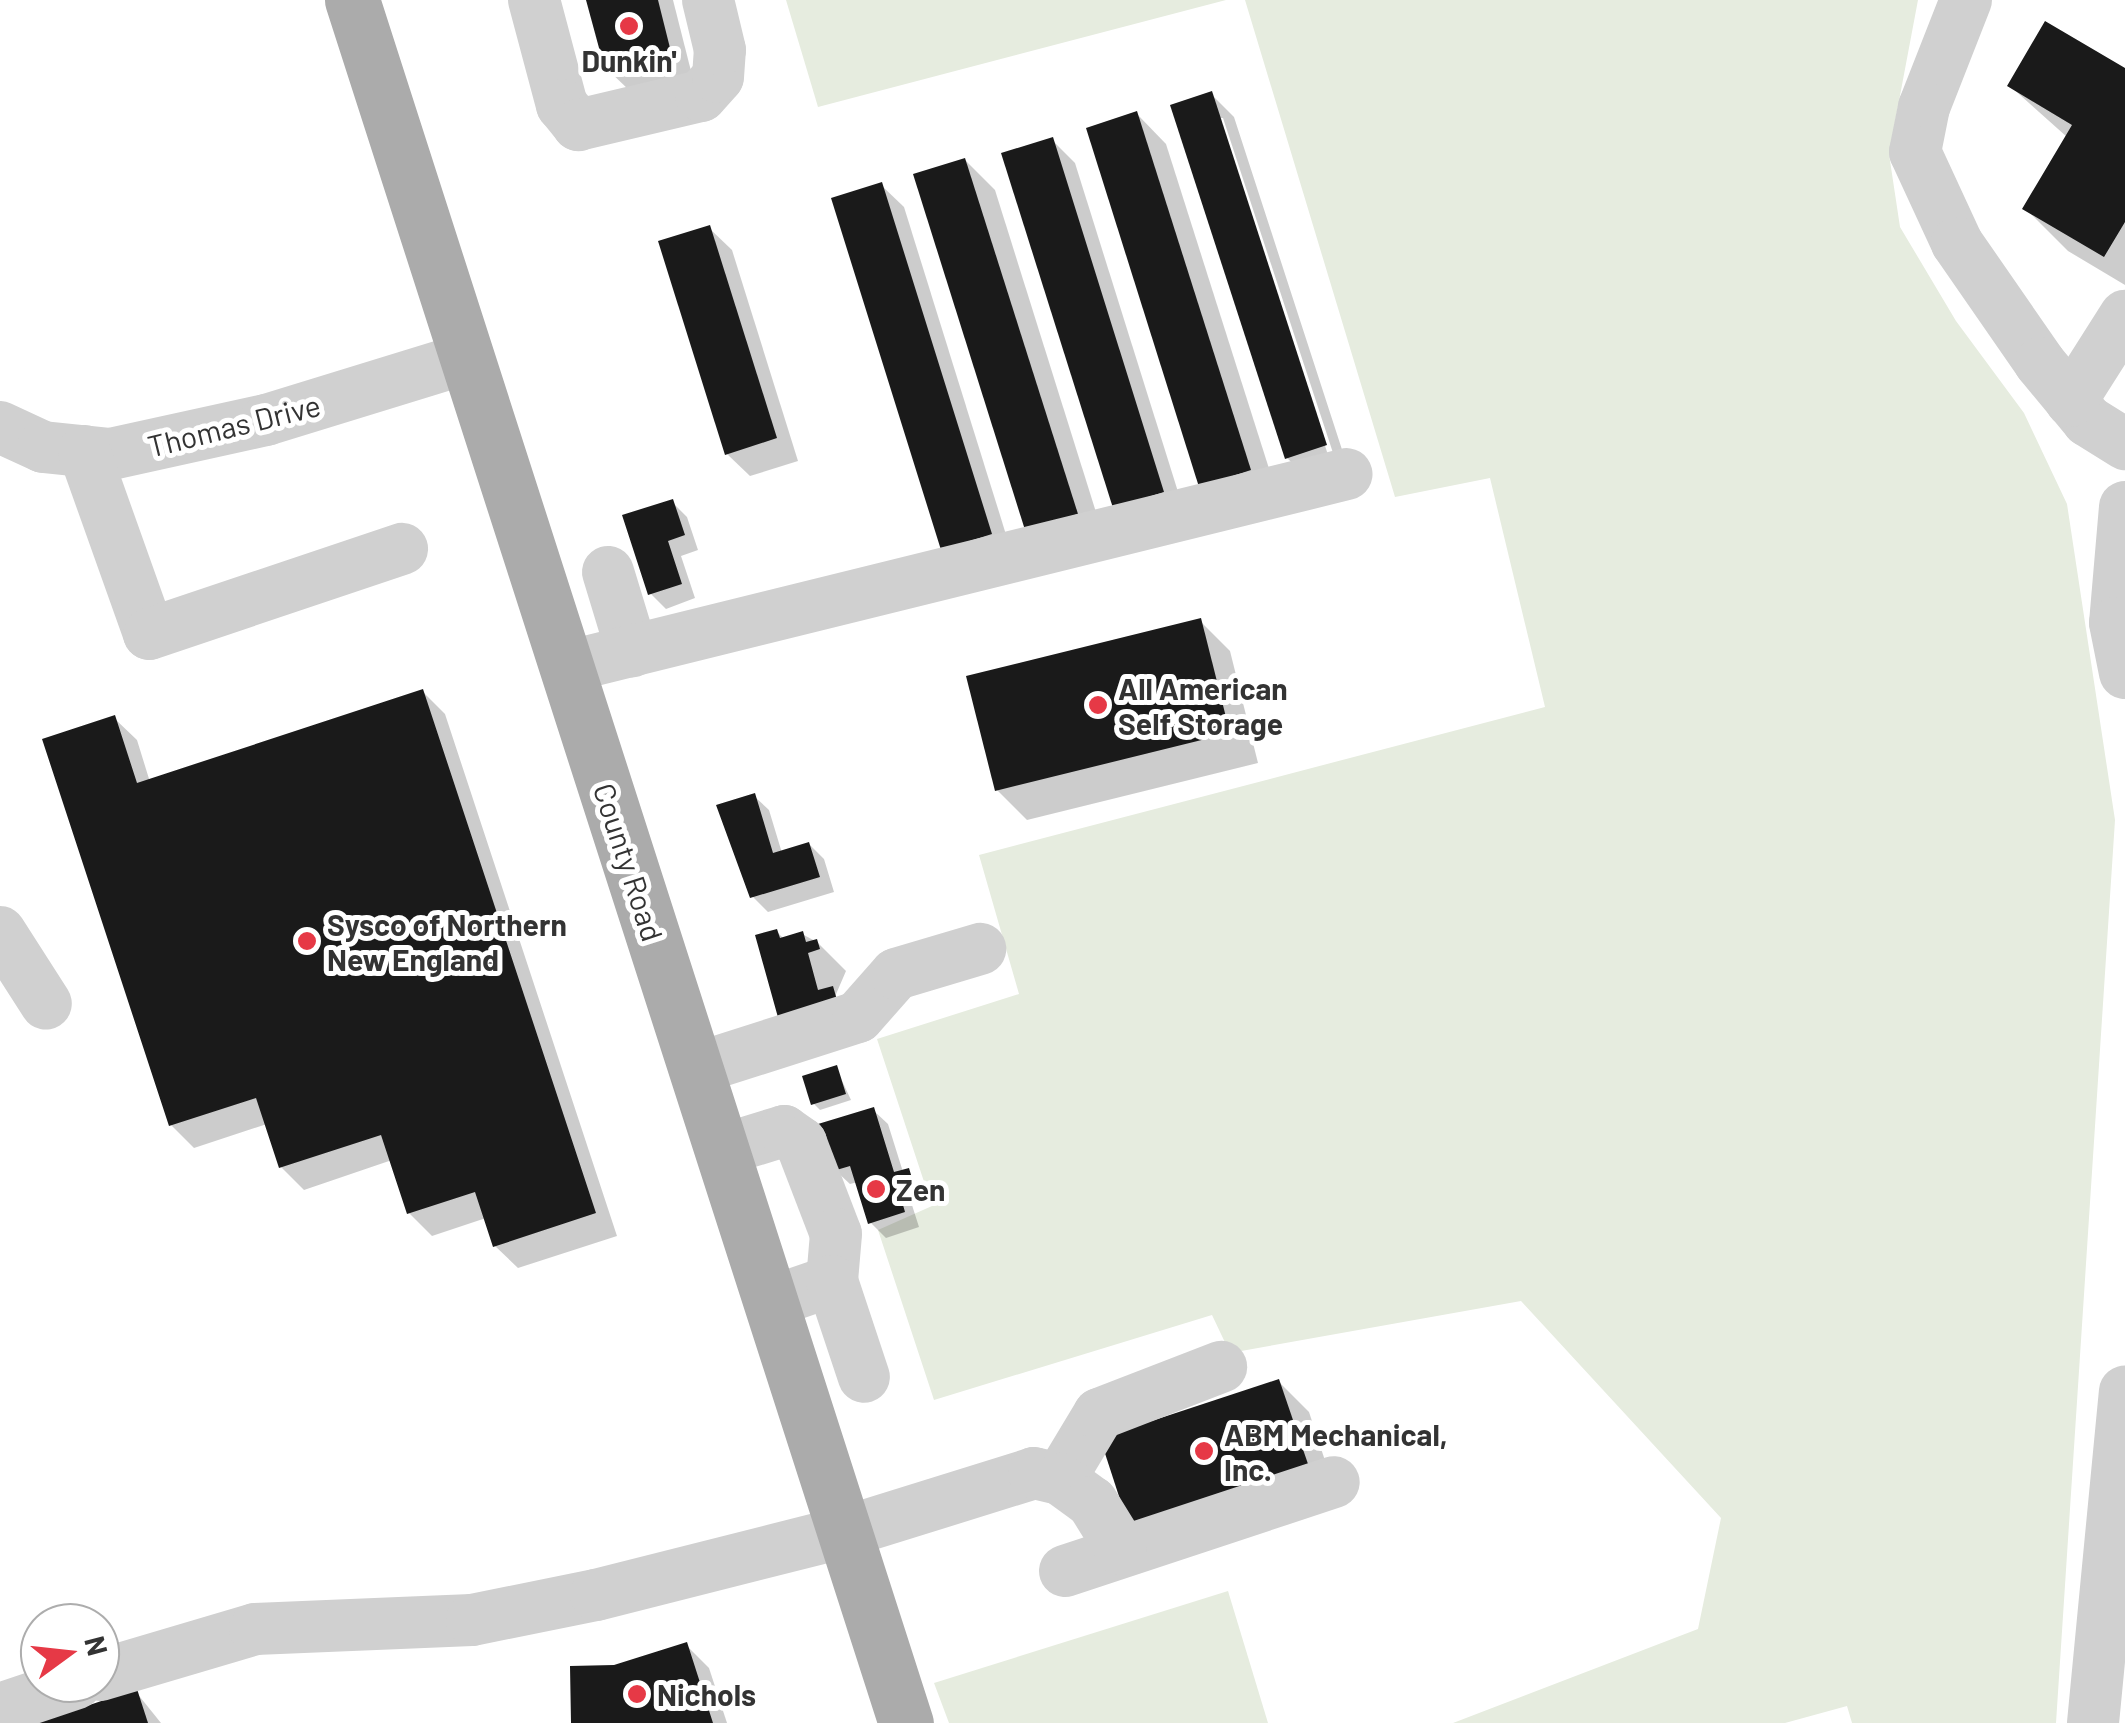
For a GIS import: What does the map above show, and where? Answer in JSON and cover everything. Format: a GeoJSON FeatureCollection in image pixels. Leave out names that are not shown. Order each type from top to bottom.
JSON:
{"type":"FeatureCollection","features":[{"type":"Feature","properties":{"kind":"main road","name":"County Road"},"geometry":{"type":"LineString","coordinates":[[352,0],[906,1723]]}},
{"type":"Feature","properties":{"kind":"street"},"geometry":{"type":"LineString","coordinates":[[534,0],[562,105],[578,125],[701,96],[718,77],[720,50],[708,0]]}},
{"type":"Feature","properties":{"kind":"street"},"geometry":{"type":"LineString","coordinates":[[1966,0],[1924,106],[1915,152],[1957,244],[2071,401],[2088,421],[2125,444]]}},
{"type":"Feature","properties":{"kind":"street"},"geometry":{"type":"LineString","coordinates":[[2071,401],[2125,316]]}},
{"type":"Feature","properties":{"kind":"street","name":"Thomas Drive"},"geometry":{"type":"LineString","coordinates":[[0,427],[43,448],[111,454],[176,443],[467,358]]}},
{"type":"Feature","properties":{"kind":"street"},"geometry":{"type":"LineString","coordinates":[[84,452],[149,634],[402,549]]}},
{"type":"Feature","properties":{"kind":"street"},"geometry":{"type":"LineString","coordinates":[[566,667],[1347,474]]}},
{"type":"Feature","properties":{"kind":"street"},"geometry":{"type":"LineString","coordinates":[[2125,506],[2115,623],[2125,672]]}},
{"type":"Feature","properties":{"kind":"street"},"geometry":{"type":"LineString","coordinates":[[608,572],[632,651]]}},
{"type":"Feature","properties":{"kind":"street"},"geometry":{"type":"LineString","coordinates":[[0,932],[46,1004]]}},
{"type":"Feature","properties":{"kind":"street"},"geometry":{"type":"LineString","coordinates":[[696,1069],[858,1017],[896,974],[980,949]]}},
{"type":"Feature","properties":{"kind":"street"},"geometry":{"type":"LineString","coordinates":[[722,1150],[784,1131],[800,1143],[836,1234],[832,1281],[864,1377]]}},
{"type":"Feature","properties":{"kind":"street"},"geometry":{"type":"LineString","coordinates":[[771,1302],[832,1281]]}},
{"type":"Feature","properties":{"kind":"street"},"geometry":{"type":"LineString","coordinates":[[1060,1480],[1100,1414],[1222,1366]]}},
{"type":"Feature","properties":{"kind":"street"},"geometry":{"type":"LineString","coordinates":[[2093,1723],[2125,1392]]}},
{"type":"Feature","properties":{"kind":"street"},"geometry":{"type":"LineString","coordinates":[[120,1668],[210,1637],[254,1629],[472,1620],[845,1532],[1034,1474],[1060,1480],[1092,1502],[1121,1549]]}},
{"type":"Feature","properties":{"kind":"street"},"geometry":{"type":"LineString","coordinates":[[1066,1571],[1121,1549],[1334,1482]]}},
{"type":"Feature","properties":{"kind":"shaded area"},"geometry":{"type":"Polygon","coordinates":[[[786,0],[1226,0],[818,107],[786,0]]]}},
{"type":"Feature","properties":{"kind":"shaded area"},"geometry":{"type":"Polygon","coordinates":[[[1245,0],[1918,0],[1889,154],[1900,227],[1956,321],[2024,413],[2067,504],[2115,820],[2056,1723],[1852,1723],[1847,1706],[1785,1723],[1453,1723],[1698,1629],[1721,1518],[1521,1301],[1230,1353],[1212,1315],[934,1400],[878,1230],[932,1206],[877,1039],[1019,994],[979,855],[1545,707],[1490,478],[1395,497],[1245,0]]]}},
{"type":"Feature","properties":{"kind":"shaded area"},"geometry":{"type":"Polygon","coordinates":[[[1228,1591],[1268,1723],[949,1723],[934,1683],[1228,1591]]]}},
{"type":"Feature","properties":{"kind":"building","name":"Dunkin'"},"geometry":{"type":"Polygon","coordinates":[[[586,0],[658,0],[671,52],[605,70],[586,0]]]}},
{"type":"Feature","properties":{"kind":"building"},"geometry":{"type":"Polygon","coordinates":[[[2045,21],[2125,68],[2125,222],[2104,257],[2022,209],[2072,125],[2007,86],[2045,21]]]}},
{"type":"Feature","properties":{"kind":"building"},"geometry":{"type":"Polygon","coordinates":[[[1212,91],[1327,445],[1285,459],[1170,105],[1212,91]]]}},
{"type":"Feature","properties":{"kind":"building"},"geometry":{"type":"Polygon","coordinates":[[[1137,111],[1251,470],[1199,487],[1086,128],[1137,111]]]}},
{"type":"Feature","properties":{"kind":"building"},"geometry":{"type":"Polygon","coordinates":[[[1053,137],[1164,492],[1113,508],[1001,153],[1053,137]]]}},
{"type":"Feature","properties":{"kind":"building"},"geometry":{"type":"Polygon","coordinates":[[[965,158],[1078,514],[1025,530],[913,174],[965,158]]]}},
{"type":"Feature","properties":{"kind":"building"},"geometry":{"type":"Polygon","coordinates":[[[882,182],[992,534],[941,550],[831,198],[882,182]]]}},
{"type":"Feature","properties":{"kind":"building"},"geometry":{"type":"Polygon","coordinates":[[[710,225],[777,438],[725,455],[658,241],[710,225]]]}},
{"type":"Feature","properties":{"kind":"building"},"geometry":{"type":"Polygon","coordinates":[[[673,499],[685,535],[668,541],[682,584],[648,595],[622,515],[673,499]]]}},
{"type":"Feature","properties":{"kind":"building","name":"All American Self Storage"},"geometry":{"type":"Polygon","coordinates":[[[1201,618],[1230,733],[995,791],[966,676],[1201,618]]]}},
{"type":"Feature","properties":{"kind":"building","name":"Sysco of Northern New England"},"geometry":{"type":"Polygon","coordinates":[[[423,689],[596,1213],[493,1247],[475,1192],[407,1214],[381,1135],[279,1168],[256,1098],[169,1126],[42,739],[115,715],[137,783],[423,689]]]}},
{"type":"Feature","properties":{"kind":"building"},"geometry":{"type":"Polygon","coordinates":[[[755,793],[773,853],[809,842],[820,877],[750,898],[716,805],[755,793]]]}},
{"type":"Feature","properties":{"kind":"building"},"geometry":{"type":"Polygon","coordinates":[[[777,929],[780,938],[803,931],[806,942],[817,939],[820,949],[808,953],[818,990],[833,986],[837,1000],[779,1021],[755,935],[777,929]]]}},
{"type":"Feature","properties":{"kind":"building"},"geometry":{"type":"Polygon","coordinates":[[[837,1065],[846,1094],[811,1105],[802,1076],[837,1065]]]}},
{"type":"Feature","properties":{"kind":"building"},"geometry":{"type":"Polygon","coordinates":[[[874,1107],[894,1172],[909,1168],[914,1185],[899,1191],[905,1212],[868,1224],[850,1166],[833,1171],[818,1124],[874,1107]]]}},
{"type":"Feature","properties":{"kind":"building","name":"ABM Mechanical, Inc."},"geometry":{"type":"Polygon","coordinates":[[[1279,1379],[1308,1464],[1128,1524],[1100,1438],[1279,1379]]]}},
{"type":"Feature","properties":{"kind":"building","name":"Nichols"},"geometry":{"type":"Polygon","coordinates":[[[687,1642],[713,1723],[571,1723],[570,1666],[614,1665],[687,1642]]]}},
{"type":"Feature","properties":{"kind":"building"},"geometry":{"type":"Polygon","coordinates":[[[137,1689],[148,1723],[39,1723],[95,1703],[120,1703],[120,1695],[137,1689]]]}},
{"type":"Feature","properties":{"kind":"place","name":"Dunkin'"},"geometry":{"type":"Point","coordinates":[629,26]}},
{"type":"Feature","properties":{"kind":"place","name":"All American Self Storage"},"geometry":{"type":"Point","coordinates":[1098,705]}},
{"type":"Feature","properties":{"kind":"place","name":"Sysco of Northern New England"},"geometry":{"type":"Point","coordinates":[307,941]}},
{"type":"Feature","properties":{"kind":"place","name":"Zen"},"geometry":{"type":"Point","coordinates":[876,1189]}},
{"type":"Feature","properties":{"kind":"place","name":"ABM Mechanical, Inc."},"geometry":{"type":"Point","coordinates":[1204,1451]}},
{"type":"Feature","properties":{"kind":"place","name":"Nichols"},"geometry":{"type":"Point","coordinates":[637,1694]}}]}
